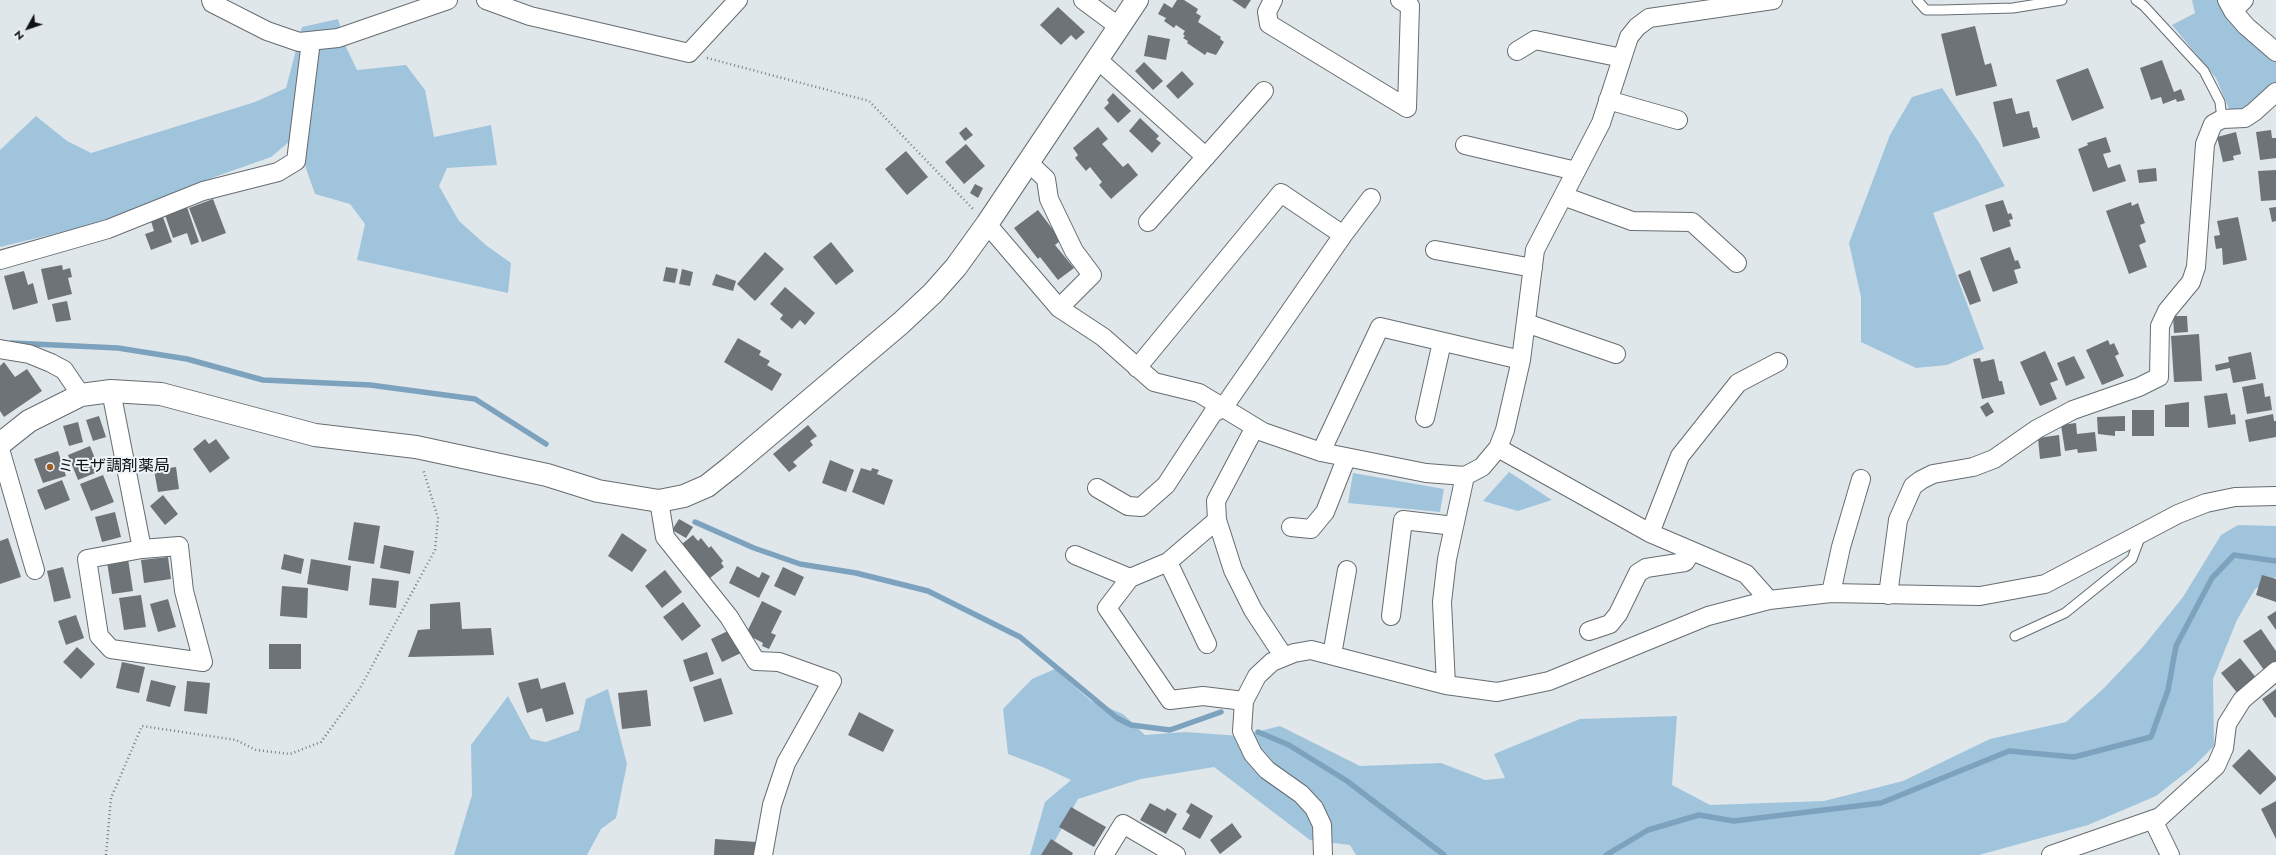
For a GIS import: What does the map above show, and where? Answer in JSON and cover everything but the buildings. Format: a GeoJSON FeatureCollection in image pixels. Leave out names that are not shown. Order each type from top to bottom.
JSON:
{"type":"FeatureCollection","features":[{"type":"Feature","properties":{"kind":"street"},"geometry":{"type":"LineString","coordinates":[[211,0],[212,3],[267,31],[299,42],[338,38],[448,0]]}},
{"type":"Feature","properties":{"kind":"street"},"geometry":{"type":"LineString","coordinates":[[486,0],[530,16],[689,53],[738,0]]}},
{"type":"Feature","properties":{"kind":"street"},"geometry":{"type":"LineString","coordinates":[[1083,0],[1118,26]]}},
{"type":"Feature","properties":{"kind":"street"},"geometry":{"type":"LineString","coordinates":[[0,444],[29,421],[81,395],[111,391],[161,394],[315,435],[416,448],[547,475],[598,491],[659,501],[684,496],[707,486],[731,467],[895,328],[933,293],[956,267],[987,224],[1096,58],[1137,0]]}},
{"type":"Feature","properties":{"kind":"street"},"geometry":{"type":"LineString","coordinates":[[1273,0],[1267,12],[1269,24],[1407,108],[1407,2]]}},
{"type":"Feature","properties":{"kind":"street"},"geometry":{"type":"LineString","coordinates":[[987,224],[1059,308],[1103,337],[1154,382],[1199,393],[1263,432],[1321,452],[1426,473],[1465,476],[1482,467],[1498,448],[1505,430],[1521,360],[1535,250],[1601,124],[1630,37],[1637,27],[1649,18],[1773,0]]}},
{"type":"Feature","properties":{"kind":"street"},"geometry":{"type":"LineString","coordinates":[[2235,4],[2276,52]]}},
{"type":"Feature","properties":{"kind":"street"},"geometry":{"type":"LineString","coordinates":[[1517,51],[1535,40],[1622,58]]}},
{"type":"Feature","properties":{"kind":"street"},"geometry":{"type":"LineString","coordinates":[[0,260],[108,229],[203,191],[278,172],[296,161],[311,41]]}},
{"type":"Feature","properties":{"kind":"street"},"geometry":{"type":"LineString","coordinates":[[1096,58],[1206,157]]}},
{"type":"Feature","properties":{"kind":"street"},"geometry":{"type":"LineString","coordinates":[[1148,222],[1264,91]]}},
{"type":"Feature","properties":{"kind":"street"},"geometry":{"type":"LineString","coordinates":[[1888,595],[1898,520],[1913,486],[1933,474],[1973,467],[1994,459],[2037,430],[2072,410],[2139,387],[2159,377],[2160,326],[2167,310],[2191,282],[2196,267],[2205,144],[2213,124],[2222,119],[2245,118],[2276,92]]}},
{"type":"Feature","properties":{"kind":"street"},"geometry":{"type":"LineString","coordinates":[[1608,100],[1678,120]]}},
{"type":"Feature","properties":{"kind":"street"},"geometry":{"type":"LineString","coordinates":[[1464,145],[1576,171]]}},
{"type":"Feature","properties":{"kind":"street"},"geometry":{"type":"LineString","coordinates":[[1028,163],[1046,179],[1049,199],[1071,245],[1092,275],[1059,308]]}},
{"type":"Feature","properties":{"kind":"street"},"geometry":{"type":"LineString","coordinates":[[1137,368],[1281,193],[1343,235]]}},
{"type":"Feature","properties":{"kind":"street"},"geometry":{"type":"LineString","coordinates":[[1563,196],[1632,221],[1692,222],[1737,263]]}},
{"type":"Feature","properties":{"kind":"street"},"geometry":{"type":"LineString","coordinates":[[1098,488],[1128,506],[1141,506],[1166,486],[1214,413],[1223,408],[1343,235],[1371,198]]}},
{"type":"Feature","properties":{"kind":"street"},"geometry":{"type":"LineString","coordinates":[[1435,250],[1533,268]]}},
{"type":"Feature","properties":{"kind":"street"},"geometry":{"type":"LineString","coordinates":[[1526,323],[1616,354]]}},
{"type":"Feature","properties":{"kind":"street"},"geometry":{"type":"LineString","coordinates":[[1321,452],[1380,327],[1521,360]]}},
{"type":"Feature","properties":{"kind":"street"},"geometry":{"type":"LineString","coordinates":[[1425,418],[1442,342]]}},
{"type":"Feature","properties":{"kind":"street"},"geometry":{"type":"LineString","coordinates":[[0,349],[29,354],[52,363],[64,370],[81,395]]}},
{"type":"Feature","properties":{"kind":"street"},"geometry":{"type":"LineString","coordinates":[[1650,533],[1680,456],[1738,383],[1778,362]]}},
{"type":"Feature","properties":{"kind":"street"},"geometry":{"type":"LineString","coordinates":[[111,391],[142,549]]}},
{"type":"Feature","properties":{"kind":"street"},"geometry":{"type":"LineString","coordinates":[[1255,427],[1216,501],[1217,520],[1233,570],[1253,610],[1284,657]]}},
{"type":"Feature","properties":{"kind":"street"},"geometry":{"type":"LineString","coordinates":[[1498,448],[1650,533],[1746,574],[1769,600]]}},
{"type":"Feature","properties":{"kind":"street"},"geometry":{"type":"LineString","coordinates":[[0,449],[35,570]]}},
{"type":"Feature","properties":{"kind":"street"},"geometry":{"type":"LineString","coordinates":[[1292,527],[1311,529],[1325,512],[1346,458]]}},
{"type":"Feature","properties":{"kind":"street"},"geometry":{"type":"LineString","coordinates":[[1446,684],[1442,602],[1446,559],[1465,476]]}},
{"type":"Feature","properties":{"kind":"street"},"geometry":{"type":"LineString","coordinates":[[1831,593],[1841,547],[1861,479]]}},
{"type":"Feature","properties":{"kind":"street"},"geometry":{"type":"LineString","coordinates":[[1323,855],[1322,825],[1314,808],[1301,794],[1267,770],[1253,754],[1242,731],[1244,700],[1257,676],[1272,662],[1284,657],[1311,650],[1446,684],[1497,692],[1549,681],[1708,616],[1769,600],[1831,593],[1980,596],[2045,584],[2142,533],[2206,502],[2235,497],[2276,496]]}},
{"type":"Feature","properties":{"kind":"street"},"geometry":{"type":"LineString","coordinates":[[659,501],[665,537],[729,617],[756,661],[779,662],[832,681],[786,763],[772,805],[762,855]]}},
{"type":"Feature","properties":{"kind":"street"},"geometry":{"type":"LineString","coordinates":[[1217,520],[1168,562],[1130,578],[1107,608],[1170,700],[1203,696],[1244,700]]}},
{"type":"Feature","properties":{"kind":"street"},"geometry":{"type":"LineString","coordinates":[[1391,616],[1403,520],[1454,526]]}},
{"type":"Feature","properties":{"kind":"street"},"geometry":{"type":"LineString","coordinates":[[179,546],[184,591],[203,662],[111,649],[99,636],[87,559],[142,549],[179,546]]}},
{"type":"Feature","properties":{"kind":"street"},"geometry":{"type":"LineString","coordinates":[[1589,631],[1610,624],[1638,573],[1646,568],[1685,562],[1692,551]]}},
{"type":"Feature","properties":{"kind":"street"},"geometry":{"type":"LineString","coordinates":[[1075,555],[1130,578]]}},
{"type":"Feature","properties":{"kind":"street"},"geometry":{"type":"LineString","coordinates":[[1168,562],[1207,644]]}},
{"type":"Feature","properties":{"kind":"street"},"geometry":{"type":"LineString","coordinates":[[1332,655],[1347,570]]}},
{"type":"Feature","properties":{"kind":"street"},"geometry":{"type":"LineString","coordinates":[[2051,855],[2085,850],[2160,817],[2216,766],[2224,748],[2227,724],[2242,700],[2276,671]]}},
{"type":"Feature","properties":{"kind":"street"},"geometry":{"type":"LineString","coordinates":[[2153,820],[2170,855]]}},
{"type":"Feature","properties":{"kind":"street"},"geometry":{"type":"LineString","coordinates":[[1104,855],[1123,824],[1176,855]]}},
{"type":"Feature","properties":{"kind":"lane"},"geometry":{"type":"LineString","coordinates":[[1917,0],[1926,10],[1942,10],[2013,8],[2062,0]]}},
{"type":"Feature","properties":{"kind":"lane"},"geometry":{"type":"LineString","coordinates":[[2136,0],[2144,6],[2204,70],[2220,102],[2222,119]]}},
{"type":"Feature","properties":{"kind":"lane"},"geometry":{"type":"LineString","coordinates":[[2015,636],[2065,613],[2132,559],[2142,533]]}},
{"type":"Feature","properties":{"kind":"path"},"geometry":{"type":"LineString","coordinates":[[689,53],[869,101],[987,224]]}},
{"type":"Feature","properties":{"kind":"path"},"geometry":{"type":"LineString","coordinates":[[106,855],[111,798],[142,726],[236,740],[256,750],[290,754],[321,742],[360,688],[435,550],[438,518],[416,448]]}},
{"type":"Feature","properties":{"kind":"shaded area"},"geometry":{"type":"Polygon","coordinates":[[[2192,0],[2220,0],[2276,59],[2276,85],[2256,104],[2240,110],[2229,109],[2216,78],[2172,25],[2195,13],[2192,0]]]}},
{"type":"Feature","properties":{"kind":"shaded area"},"geometry":{"type":"Polygon","coordinates":[[[338,19],[346,47],[357,70],[406,65],[425,90],[434,137],[491,125],[497,165],[447,168],[439,186],[459,221],[487,246],[511,263],[508,293],[357,260],[365,224],[350,204],[315,194],[295,137],[271,157],[192,185],[99,223],[0,247],[0,150],[36,116],[67,141],[91,153],[255,102],[286,88],[302,27],[338,19]]]}},
{"type":"Feature","properties":{"kind":"shaded area"},"geometry":{"type":"Polygon","coordinates":[[[1942,88],[1980,144],[2005,186],[1933,213],[1984,349],[1947,365],[1916,368],[1861,342],[1861,297],[1849,243],[1890,135],[1912,97],[1942,88]]]}},
{"type":"Feature","properties":{"kind":"shaded area"},"geometry":{"type":"Polygon","coordinates":[[[1509,472],[1552,500],[1518,511],[1483,501],[1509,472]]]}},
{"type":"Feature","properties":{"kind":"shaded area"},"geometry":{"type":"Polygon","coordinates":[[[1353,473],[1444,489],[1440,512],[1348,503],[1353,473]]]}},
{"type":"Feature","properties":{"kind":"shaded area"},"geometry":{"type":"Polygon","coordinates":[[[2238,525],[2276,526],[2276,577],[2255,589],[2237,620],[2213,679],[2214,746],[2193,767],[2156,796],[2088,825],[1979,855],[1356,855],[1350,845],[1310,840],[1214,767],[1141,779],[1078,799],[1047,855],[1030,855],[1045,802],[1071,780],[1008,754],[1003,709],[1032,679],[1055,669],[1091,701],[1123,714],[1145,735],[1185,732],[1240,736],[1280,726],[1360,766],[1441,763],[1485,780],[1505,778],[1494,754],[1580,719],[1677,716],[1672,785],[1710,805],[1824,801],[1903,781],[1990,739],[2066,722],[2103,689],[2142,648],[2183,597],[2221,535],[2238,525]]]}},
{"type":"Feature","properties":{"kind":"shaded area"},"geometry":{"type":"Polygon","coordinates":[[[608,689],[627,764],[616,818],[601,829],[587,855],[454,855],[472,795],[471,745],[508,696],[531,739],[546,742],[579,730],[586,699],[608,689]]]}},
{"type":"Feature","properties":{"kind":"waterway"},"geometry":{"type":"LineString","coordinates":[[12,343],[118,348],[187,359],[263,380],[370,385],[475,399],[546,444]]}},
{"type":"Feature","properties":{"kind":"waterway"},"geometry":{"type":"LineString","coordinates":[[695,522],[754,548],[800,564],[856,573],[928,591],[1020,637],[1117,718],[1131,725],[1170,730],[1221,712]]}},
{"type":"Feature","properties":{"kind":"waterway"},"geometry":{"type":"LineString","coordinates":[[1606,855],[1648,830],[1699,815],[1734,821],[1881,803],[2009,751],[2074,757],[2151,737],[2168,690],[2176,646],[2212,578],[2234,555],[2276,561]]}},
{"type":"Feature","properties":{"kind":"waterway"},"geometry":{"type":"LineString","coordinates":[[1258,732],[1289,745],[1347,781],[1444,855]]}},
{"type":"Feature","properties":{"kind":"place","name":"ミモザ調剤薬局"},"geometry":{"type":"Point","coordinates":[50,467]}}]}
